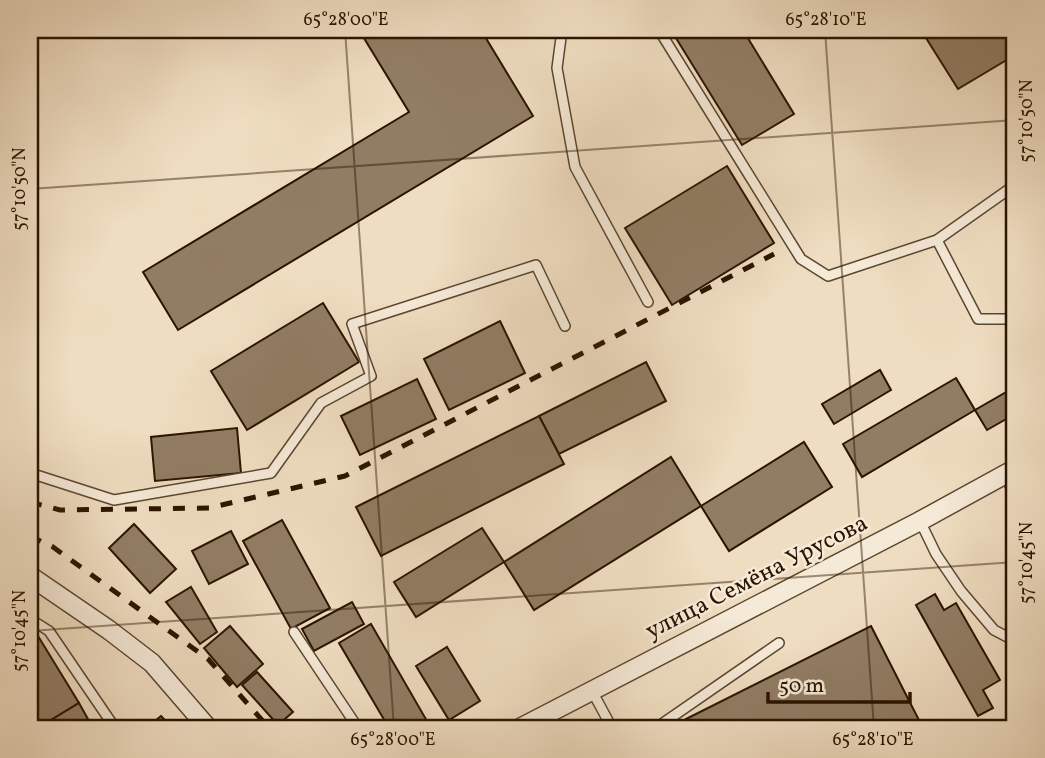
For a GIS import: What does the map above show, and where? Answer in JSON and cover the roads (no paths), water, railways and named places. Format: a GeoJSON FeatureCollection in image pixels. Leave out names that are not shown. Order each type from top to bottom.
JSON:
{"type":"FeatureCollection","features":[{"type":"Feature","properties":{"kind":"street","name":"улица Семёна Урусова"},"geometry":{"type":"LineString","coordinates":[[520,728],[920,521],[1009,472]]}},
{"type":"Feature","properties":{"kind":"street"},"geometry":{"type":"LineString","coordinates":[[30,576],[110,630],[152,663],[208,728]]}},
{"type":"Feature","properties":{"kind":"lane"},"geometry":{"type":"LineString","coordinates":[[562,30],[557,68],[575,167],[648,302]]}},
{"type":"Feature","properties":{"kind":"lane"},"geometry":{"type":"LineString","coordinates":[[659,30],[801,259],[828,276],[937,240],[1015,185]]}},
{"type":"Feature","properties":{"kind":"lane"},"geometry":{"type":"LineString","coordinates":[[937,240],[978,318],[1015,319]]}},
{"type":"Feature","properties":{"kind":"lane"},"geometry":{"type":"LineString","coordinates":[[30,474],[114,500],[271,473],[321,403],[372,376],[352,324],[536,265],[565,326]]}},
{"type":"Feature","properties":{"kind":"lane"},"geometry":{"type":"LineString","coordinates":[[1009,472],[1015,494]]}},
{"type":"Feature","properties":{"kind":"lane"},"geometry":{"type":"LineString","coordinates":[[920,521],[936,554],[961,591],[994,630],[1015,641]]}},
{"type":"Feature","properties":{"kind":"lane"},"geometry":{"type":"LineString","coordinates":[[30,619],[49,631],[115,728]]}},
{"type":"Feature","properties":{"kind":"lane"},"geometry":{"type":"LineString","coordinates":[[294,632],[358,728]]}},
{"type":"Feature","properties":{"kind":"lane"},"geometry":{"type":"LineString","coordinates":[[656,728],[779,643]]}},
{"type":"Feature","properties":{"kind":"lane"},"geometry":{"type":"LineString","coordinates":[[592,691],[612,728]]}},
{"type":"Feature","properties":{"kind":"railway"},"geometry":{"type":"LineString","coordinates":[[30,502],[60,510],[209,508],[345,476],[774,254]]}},
{"type":"Feature","properties":{"kind":"railway"},"geometry":{"type":"LineString","coordinates":[[30,536],[53,547],[208,659],[269,728]]}}]}
